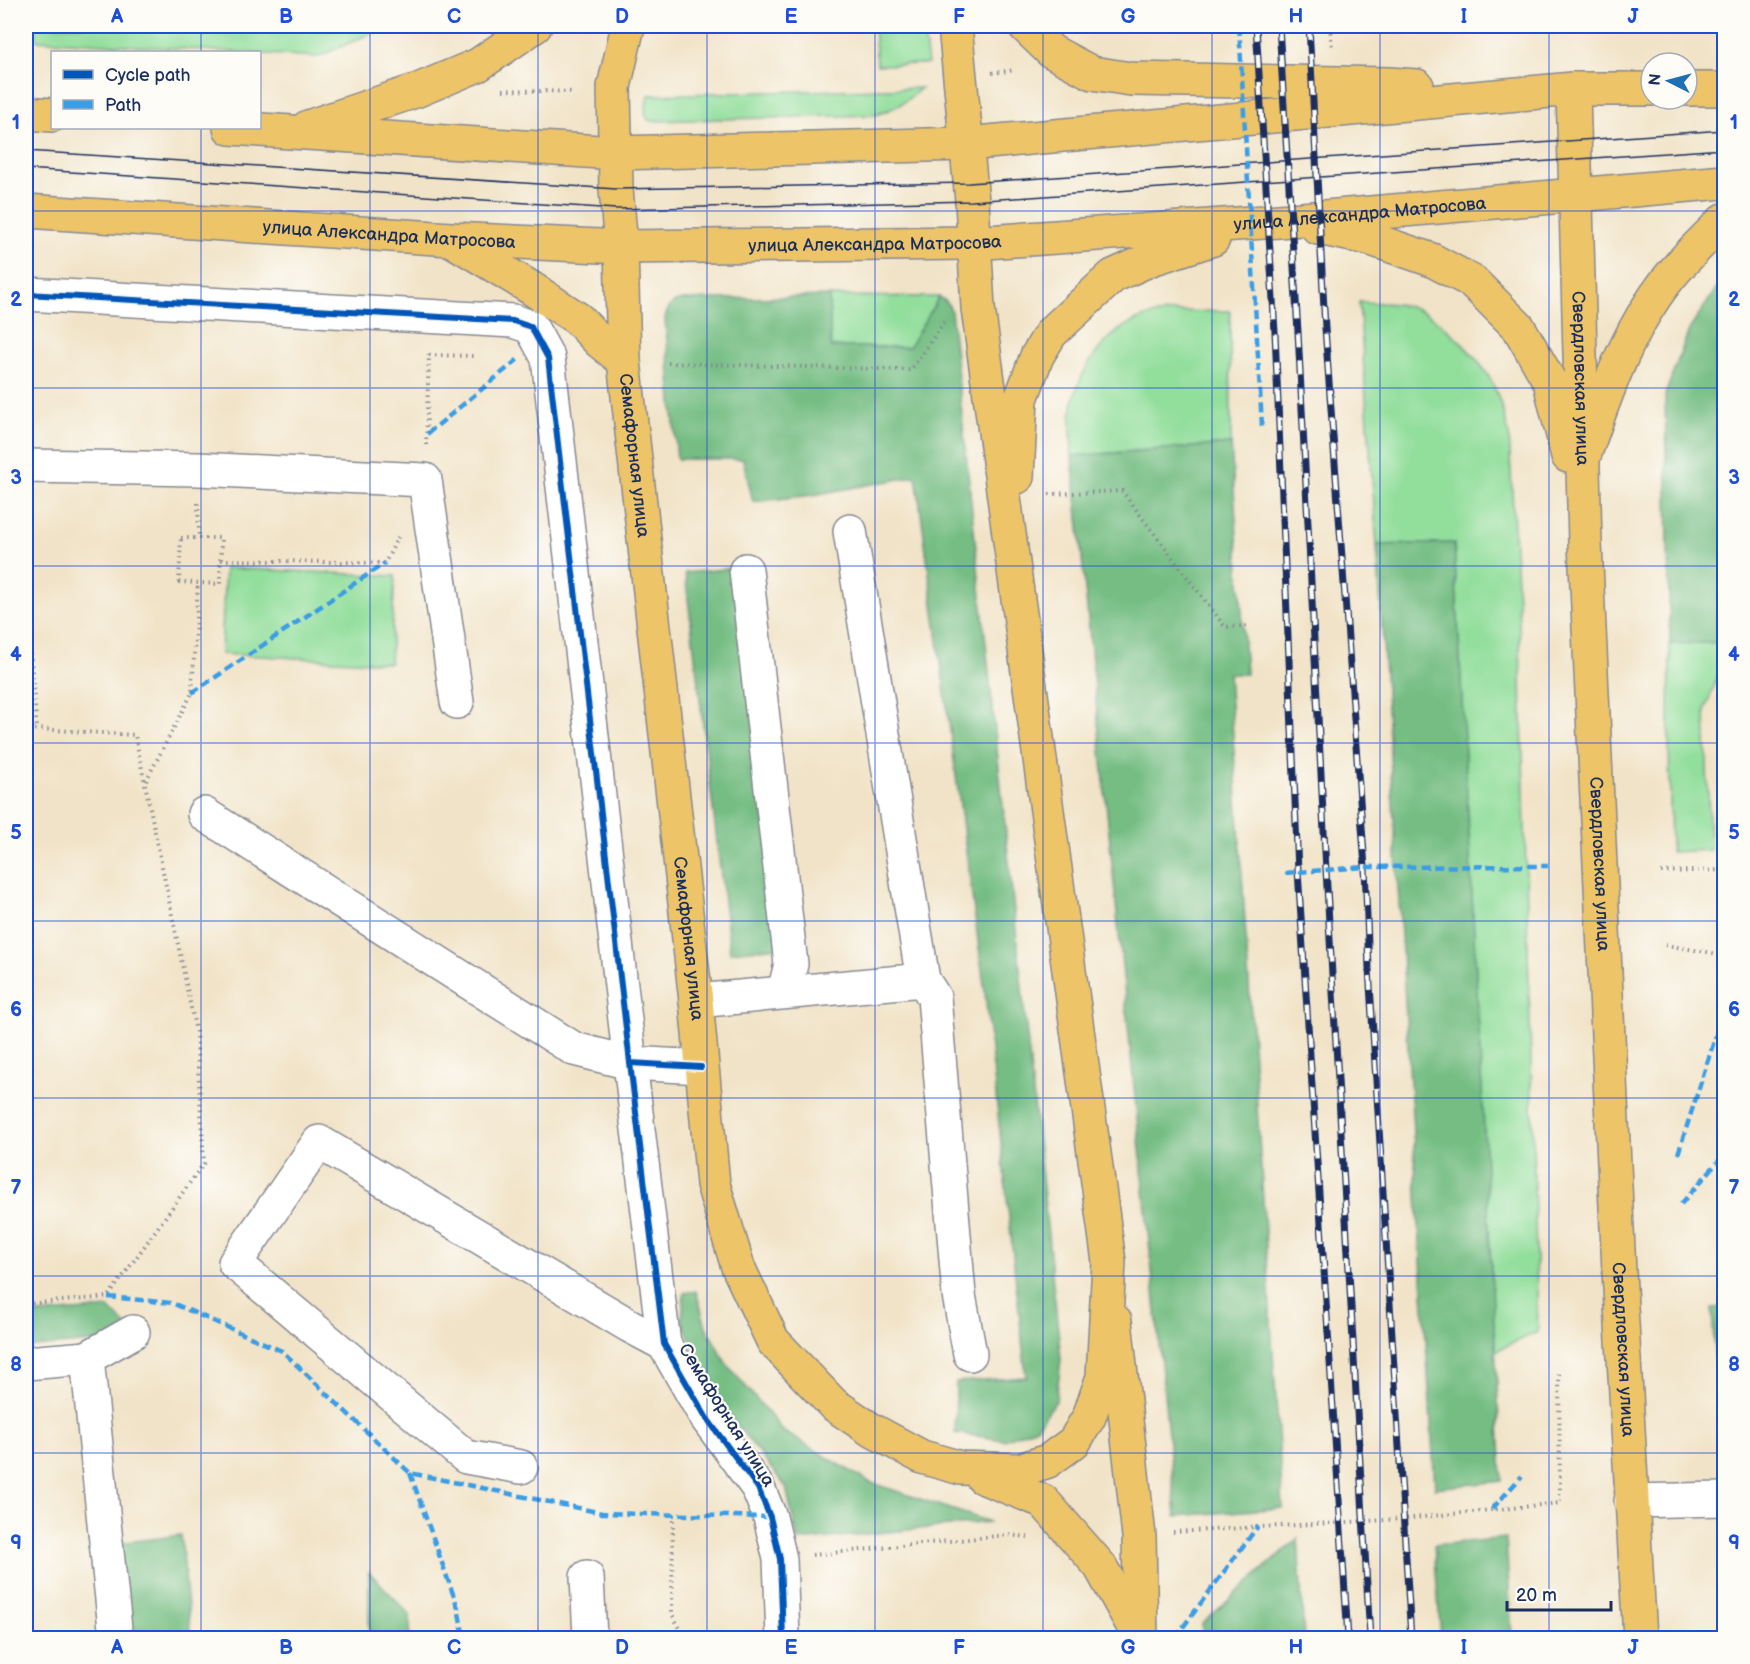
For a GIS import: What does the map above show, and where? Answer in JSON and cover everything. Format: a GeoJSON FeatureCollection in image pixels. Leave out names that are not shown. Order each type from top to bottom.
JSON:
{"type":"FeatureCollection","features":[{"type":"Feature","properties":{"kind":"main road"},"geometry":{"type":"LineString","coordinates":[[294,132],[418,90],[478,65],[535,26]]}},
{"type":"Feature","properties":{"kind":"main road","name":"Семафорная улица"},"geometry":{"type":"LineString","coordinates":[[627,26],[614,87],[616,209],[621,247],[624,361],[696,1001],[713,1184],[738,1267],[773,1341],[833,1404],[870,1429],[922,1458],[961,1468],[1020,1470],[1048,1461],[1074,1442],[1089,1417],[1103,1377],[1109,1262]]}},
{"type":"Feature","properties":{"kind":"main road","name":"Семафорная улица"},"geometry":{"type":"LineString","coordinates":[[955,26],[972,201],[978,308],[1109,1262],[1139,1536],[1140,1638]]}},
{"type":"Feature","properties":{"kind":"main road"},"geometry":{"type":"LineString","coordinates":[[1025,26],[1051,51],[1092,73],[1131,79],[1389,84],[1512,94]]}},
{"type":"Feature","properties":{"kind":"main road"},"geometry":{"type":"LineString","coordinates":[[246,129],[616,153],[965,144],[1573,89],[1639,89]]}},
{"type":"Feature","properties":{"kind":"main road","name":"Свердловская улица"},"geometry":{"type":"LineString","coordinates":[[1573,89],[1585,543],[1631,1501],[1640,1638]]}},
{"type":"Feature","properties":{"kind":"main road"},"geometry":{"type":"LineString","coordinates":[[1699,89],[1725,89]]}},
{"type":"Feature","properties":{"kind":"main road"},"geometry":{"type":"LineString","coordinates":[[26,113],[51,115]]}},
{"type":"Feature","properties":{"kind":"main road","name":"улица Александра Матросова"},"geometry":{"type":"LineString","coordinates":[[26,211],[451,239],[621,247],[973,243],[1279,221],[1725,182]]}},
{"type":"Feature","properties":{"kind":"main road"},"geometry":{"type":"LineString","coordinates":[[1583,461],[1605,397],[1637,324],[1678,267],[1725,220]]}},
{"type":"Feature","properties":{"kind":"main road"},"geometry":{"type":"LineString","coordinates":[[1013,554],[1021,399],[1037,356],[1051,333],[1113,276],[1151,259],[1199,242],[1279,221],[1368,238],[1432,260],[1473,282],[1519,328],[1550,382],[1564,433],[1585,543]]}},
{"type":"Feature","properties":{"kind":"main road"},"geometry":{"type":"LineString","coordinates":[[451,239],[578,319],[600,342],[624,361]]}},
{"type":"Feature","properties":{"kind":"main road"},"geometry":{"type":"LineString","coordinates":[[961,1468],[1043,1501],[1100,1566],[1140,1638]]}},
{"type":"Feature","properties":{"kind":"street","name":"Семафорная улица"},"geometry":{"type":"LineString","coordinates":[[26,296],[513,321],[531,327],[548,358],[664,1344],[706,1417],[758,1488],[770,1517],[780,1559],[783,1638]]}},
{"type":"Feature","properties":{"kind":"street"},"geometry":{"type":"LineString","coordinates":[[26,466],[198,470],[425,480],[458,702]]}},
{"type":"Feature","properties":{"kind":"street"},"geometry":{"type":"LineString","coordinates":[[850,531],[923,980],[934,997],[959,1295],[970,1354]]}},
{"type":"Feature","properties":{"kind":"street"},"geometry":{"type":"LineString","coordinates":[[746,570],[791,964],[784,992]]}},
{"type":"Feature","properties":{"kind":"street"},"geometry":{"type":"LineString","coordinates":[[204,814],[574,1049],[630,1063],[701,1067]]}},
{"type":"Feature","properties":{"kind":"street"},"geometry":{"type":"LineString","coordinates":[[696,1001],[923,980]]}},
{"type":"Feature","properties":{"kind":"street"},"geometry":{"type":"LineString","coordinates":[[522,1467],[466,1457],[235,1263],[319,1142],[664,1344]]}},
{"type":"Feature","properties":{"kind":"street"},"geometry":{"type":"LineString","coordinates":[[26,1363],[87,1358],[133,1332]]}},
{"type":"Feature","properties":{"kind":"street"},"geometry":{"type":"LineString","coordinates":[[87,1358],[116,1638]]}},
{"type":"Feature","properties":{"kind":"street"},"geometry":{"type":"LineString","coordinates":[[1631,1501],[1725,1498]]}},
{"type":"Feature","properties":{"kind":"street"},"geometry":{"type":"LineString","coordinates":[[587,1577],[590,1638]]}},
{"type":"Feature","properties":{"kind":"path"},"geometry":{"type":"LineString","coordinates":[[1330,26],[1332,49]]}},
{"type":"Feature","properties":{"kind":"path"},"geometry":{"type":"LineString","coordinates":[[986,74],[1015,70]]}},
{"type":"Feature","properties":{"kind":"path"},"geometry":{"type":"LineString","coordinates":[[496,90],[575,92]]}},
{"type":"Feature","properties":{"kind":"path"},"geometry":{"type":"LineString","coordinates":[[668,363],[911,370],[945,321]]}},
{"type":"Feature","properties":{"kind":"path"},"geometry":{"type":"LineString","coordinates":[[425,346],[429,355],[425,480]]}},
{"type":"Feature","properties":{"kind":"path"},"geometry":{"type":"LineString","coordinates":[[1048,494],[1122,491],[1225,627],[1251,626]]}},
{"type":"Feature","properties":{"kind":"path"},"geometry":{"type":"LineString","coordinates":[[221,560],[385,563],[400,531]]}},
{"type":"Feature","properties":{"kind":"path"},"geometry":{"type":"LineString","coordinates":[[180,538],[221,538],[220,584],[198,583],[179,582],[180,538]]}},
{"type":"Feature","properties":{"kind":"path"},"geometry":{"type":"LineString","coordinates":[[146,782],[192,693],[198,583]]}},
{"type":"Feature","properties":{"kind":"path"},"geometry":{"type":"LineString","coordinates":[[26,605],[38,729]]}},
{"type":"Feature","properties":{"kind":"path"},"geometry":{"type":"LineString","coordinates":[[26,730],[135,735],[195,1032],[204,1162],[108,1297],[26,1304]]}},
{"type":"Feature","properties":{"kind":"path"},"geometry":{"type":"LineString","coordinates":[[1661,872],[1725,870]]}},
{"type":"Feature","properties":{"kind":"path"},"geometry":{"type":"LineString","coordinates":[[1665,945],[1725,955]]}},
{"type":"Feature","properties":{"kind":"path"},"geometry":{"type":"LineString","coordinates":[[1165,1533],[1403,1518],[1560,1503],[1559,1371]]}},
{"type":"Feature","properties":{"kind":"path"},"geometry":{"type":"LineString","coordinates":[[673,1514],[672,1614],[685,1638]]}},
{"type":"Feature","properties":{"kind":"path"},"geometry":{"type":"LineString","coordinates":[[780,1559],[1007,1535]]}},
{"type":"Feature","properties":{"kind":"green space"},"geometry":{"type":"Polygon","coordinates":[[[37,26],[160,28],[166,26],[387,26],[318,57],[261,54],[261,51],[218,51],[35,40],[37,26]]]}},
{"type":"Feature","properties":{"kind":"green space"},"geometry":{"type":"Polygon","coordinates":[[[874,26],[923,26],[928,64],[877,65],[874,26]]]}},
{"type":"Feature","properties":{"kind":"green space"},"geometry":{"type":"Polygon","coordinates":[[[921,88],[900,104],[875,115],[651,121],[645,114],[648,95],[921,88]]]}},
{"type":"Feature","properties":{"kind":"green space"},"geometry":{"type":"Polygon","coordinates":[[[1724,277],[1724,642],[1670,644],[1665,395],[1689,330],[1724,277]]]}},
{"type":"Feature","properties":{"kind":"green space"},"geometry":{"type":"Polygon","coordinates":[[[829,296],[939,297],[910,347],[830,347],[829,296]]]}},
{"type":"Feature","properties":{"kind":"green space"},"geometry":{"type":"Polygon","coordinates":[[[829,296],[831,347],[909,347],[939,297],[947,302],[951,311],[1061,1359],[1056,1401],[1037,1427],[1004,1440],[955,1433],[956,1382],[1026,1377],[985,993],[916,476],[813,495],[753,502],[743,459],[677,459],[665,318],[670,306],[682,300],[829,296]]]}},
{"type":"Feature","properties":{"kind":"green space"},"geometry":{"type":"Polygon","coordinates":[[[1359,302],[1389,303],[1412,307],[1428,315],[1449,331],[1470,352],[1492,382],[1502,407],[1509,435],[1520,641],[1538,1332],[1495,1351],[1454,543],[1377,545],[1359,302]]]}},
{"type":"Feature","properties":{"kind":"green space"},"geometry":{"type":"Polygon","coordinates":[[[1230,311],[1231,444],[1072,456],[1073,401],[1090,362],[1107,340],[1129,324],[1152,315],[1174,312],[1230,311]]]}},
{"type":"Feature","properties":{"kind":"green space"},"geometry":{"type":"Polygon","coordinates":[[[1231,444],[1246,674],[1229,674],[1283,1508],[1176,1516],[1072,456],[1231,444]]]}},
{"type":"Feature","properties":{"kind":"green space"},"geometry":{"type":"Polygon","coordinates":[[[1454,543],[1502,1481],[1435,1488],[1377,545],[1454,543]]]}},
{"type":"Feature","properties":{"kind":"green space"},"geometry":{"type":"Polygon","coordinates":[[[225,568],[395,576],[390,663],[221,654],[225,568]]]}},
{"type":"Feature","properties":{"kind":"green space"},"geometry":{"type":"Polygon","coordinates":[[[734,568],[779,947],[730,952],[685,573],[734,568]]]}},
{"type":"Feature","properties":{"kind":"green space"},"geometry":{"type":"Polygon","coordinates":[[[1724,642],[1724,660],[1705,710],[1710,850],[1671,852],[1670,644],[1724,642]]]}},
{"type":"Feature","properties":{"kind":"green space"},"geometry":{"type":"Polygon","coordinates":[[[696,1291],[706,1327],[726,1363],[784,1432],[869,1482],[990,1522],[798,1541],[786,1487],[721,1405],[689,1338],[682,1320],[684,1293],[696,1291]]]}},
{"type":"Feature","properties":{"kind":"green space"},"geometry":{"type":"Polygon","coordinates":[[[1724,1307],[1724,1459],[1721,1460],[1712,1308],[1724,1307]]]}},
{"type":"Feature","properties":{"kind":"green space"},"geometry":{"type":"Polygon","coordinates":[[[109,1308],[127,1326],[104,1341],[26,1348],[26,1315],[109,1308]]]}},
{"type":"Feature","properties":{"kind":"green space"},"geometry":{"type":"Polygon","coordinates":[[[181,1535],[191,1638],[128,1638],[119,1543],[181,1535]]]}},
{"type":"Feature","properties":{"kind":"green space"},"geometry":{"type":"Polygon","coordinates":[[[1298,1538],[1304,1638],[1203,1638],[1202,1624],[1298,1538]]]}},
{"type":"Feature","properties":{"kind":"green space"},"geometry":{"type":"Polygon","coordinates":[[[1506,1538],[1512,1638],[1441,1638],[1434,1545],[1506,1538]]]}},
{"type":"Feature","properties":{"kind":"green space"},"geometry":{"type":"Polygon","coordinates":[[[369,1572],[410,1615],[410,1638],[369,1638],[369,1572]]]}},
{"type":"Feature","properties":{"kind":"tram line"},"geometry":{"type":"LineString","coordinates":[[26,151],[616,189],[969,183],[1724,130]]}},
{"type":"Feature","properties":{"kind":"tram line"},"geometry":{"type":"LineString","coordinates":[[26,169],[616,209],[972,201],[1724,149]]}},
{"type":"Feature","properties":{"kind":"railway"},"geometry":{"type":"LineString","coordinates":[[1256,26],[1275,332],[1298,871],[1348,1638]]}},
{"type":"Feature","properties":{"kind":"railway"},"geometry":{"type":"LineString","coordinates":[[1279,26],[1370,1638]]}},
{"type":"Feature","properties":{"kind":"railway"},"geometry":{"type":"LineString","coordinates":[[1309,26],[1325,328],[1365,867],[1369,969],[1411,1638]]}},
{"type":"Feature","properties":{"kind":"marked path"},"geometry":{"type":"LineString","coordinates":[[1239,26],[1262,426]]}},
{"type":"Feature","properties":{"kind":"marked path"},"geometry":{"type":"LineString","coordinates":[[427,434],[521,357]]}},
{"type":"Feature","properties":{"kind":"marked path"},"geometry":{"type":"LineString","coordinates":[[192,693],[385,563]]}},
{"type":"Feature","properties":{"kind":"marked path"},"geometry":{"type":"LineString","coordinates":[[1285,873],[1365,867],[1548,866]]}},
{"type":"Feature","properties":{"kind":"marked path"},"geometry":{"type":"LineString","coordinates":[[1678,1154],[1724,1010]]}},
{"type":"Feature","properties":{"kind":"marked path"},"geometry":{"type":"LineString","coordinates":[[1681,1204],[1724,1155]]}},
{"type":"Feature","properties":{"kind":"marked path"},"geometry":{"type":"LineString","coordinates":[[108,1297],[172,1303],[282,1351],[410,1473],[602,1513],[770,1517]]}},
{"type":"Feature","properties":{"kind":"marked path"},"geometry":{"type":"LineString","coordinates":[[410,1473],[458,1608],[464,1638]]}},
{"type":"Feature","properties":{"kind":"marked path"},"geometry":{"type":"LineString","coordinates":[[1492,1509],[1522,1476]]}},
{"type":"Feature","properties":{"kind":"marked path"},"geometry":{"type":"LineString","coordinates":[[1175,1638],[1258,1526]]}},
{"type":"Feature","properties":{"kind":"cycle path"},"geometry":{"type":"LineString","coordinates":[[26,294],[513,321],[531,327],[548,358],[630,1063],[701,1067]]}},
{"type":"Feature","properties":{"kind":"cycle path"},"geometry":{"type":"LineString","coordinates":[[630,1063],[664,1344],[706,1417],[758,1488],[770,1517],[780,1559],[783,1638]]}}]}
